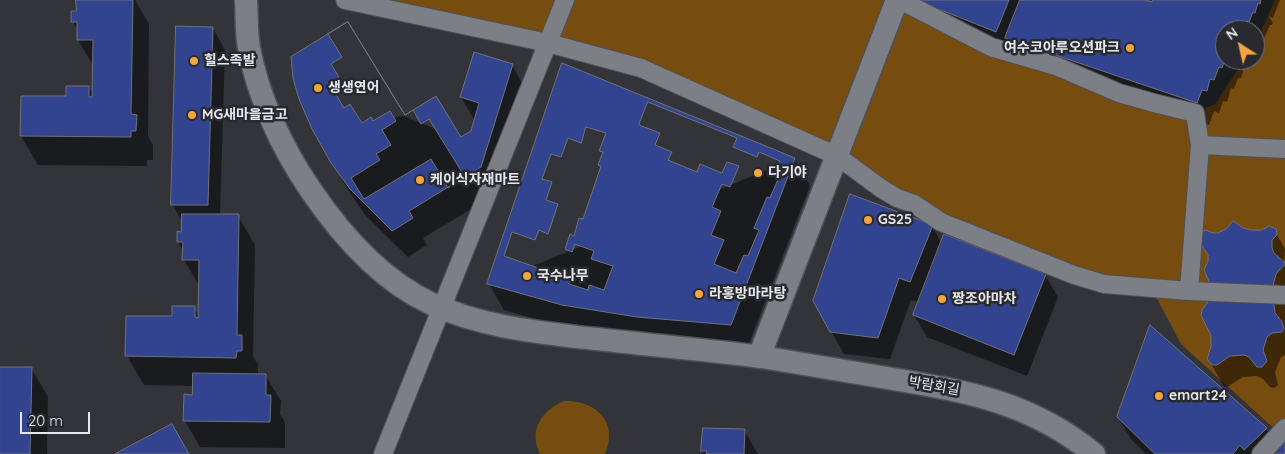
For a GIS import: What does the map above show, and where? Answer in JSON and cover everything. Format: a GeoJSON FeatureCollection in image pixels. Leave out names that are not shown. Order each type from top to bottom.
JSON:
{"type":"FeatureCollection","features":[{"type":"Feature","properties":{"kind":"street","name":"박람회길"},"geometry":{"type":"LineString","coordinates":[[246,0],[249,46],[268,110],[282,141],[305,182],[328,215],[370,262],[406,289],[442,308],[477,320],[525,331],[759,357],[959,390],[1011,405],[1045,420],[1080,442],[1094,454]]}},
{"type":"Feature","properties":{"kind":"street"},"geometry":{"type":"LineString","coordinates":[[345,0],[548,43],[640,68],[836,156],[896,198],[914,204],[941,222],[1031,259],[1104,284],[1189,291],[1285,295]]}},
{"type":"Feature","properties":{"kind":"street"},"geometry":{"type":"LineString","coordinates":[[383,454],[565,0]]}},
{"type":"Feature","properties":{"kind":"street"},"geometry":{"type":"LineString","coordinates":[[759,357],[836,156],[899,0],[991,47],[1056,66],[1118,93],[1195,112],[1200,145],[1189,291]]}},
{"type":"Feature","properties":{"kind":"street"},"geometry":{"type":"LineString","coordinates":[[1200,145],[1285,149]]}},
{"type":"Feature","properties":{"kind":"street"},"geometry":{"type":"LineString","coordinates":[[1261,454],[1285,428]]}},
{"type":"Feature","properties":{"kind":"shaded area"},"geometry":{"type":"Polygon","coordinates":[[[345,0],[900,0],[991,47],[1195,112],[1215,104],[1237,70],[1265,70],[1265,22],[1275,0],[1285,0],[1285,436],[1280,434],[1181,344],[1155,295],[1074,275],[859,174],[641,68],[345,0]]]}},
{"type":"Feature","properties":{"kind":"shaded area"},"geometry":{"type":"Polygon","coordinates":[[[564,401],[586,404],[602,415],[607,423],[609,432],[609,442],[605,454],[540,454],[536,437],[539,422],[549,410],[564,401]]]}},
{"type":"Feature","properties":{"kind":"building"},"geometry":{"type":"Polygon","coordinates":[[[76,0],[133,0],[131,114],[137,115],[136,131],[131,131],[131,137],[20,136],[21,96],[66,96],[66,86],[89,86],[89,97],[92,97],[93,40],[77,40],[77,22],[71,22],[71,11],[76,11],[76,0]]]}},
{"type":"Feature","properties":{"kind":"building"},"geometry":{"type":"Polygon","coordinates":[[[922,0],[1009,0],[996,32],[921,2],[922,0]]]}},
{"type":"Feature","properties":{"kind":"building","name":"여수코아루오션파크"},"geometry":{"type":"Polygon","coordinates":[[[1020,0],[1145,0],[1152,2],[1153,0],[1261,0],[1250,20],[1215,20],[1215,70],[1218,70],[1214,80],[1210,79],[1207,91],[1202,90],[1197,103],[1005,38],[1020,0]]]}},
{"type":"Feature","properties":{"kind":"building"},"geometry":{"type":"Polygon","coordinates":[[[348,22],[405,115],[436,96],[461,137],[471,131],[479,103],[460,97],[474,52],[513,64],[481,167],[409,211],[413,218],[392,231],[350,189],[331,163],[312,129],[299,99],[293,78],[291,57],[348,22]]]}},
{"type":"Feature","properties":{"kind":"building"},"geometry":{"type":"Polygon","coordinates":[[[348,22],[405,115],[413,110],[421,124],[429,119],[465,177],[448,188],[431,159],[364,199],[351,178],[380,160],[376,154],[391,145],[382,130],[396,121],[390,111],[373,121],[371,117],[362,123],[350,104],[344,108],[329,83],[339,77],[331,64],[342,57],[328,34],[348,22]]]}},
{"type":"Feature","properties":{"kind":"building"},"geometry":{"type":"Polygon","coordinates":[[[176,26],[213,27],[208,205],[171,205],[176,26]]]}},
{"type":"Feature","properties":{"kind":"building"},"geometry":{"type":"Polygon","coordinates":[[[562,63],[795,158],[731,325],[637,317],[562,305],[487,284],[562,63]]]}},
{"type":"Feature","properties":{"kind":"building"},"geometry":{"type":"Polygon","coordinates":[[[648,102],[737,138],[733,147],[757,157],[759,152],[780,161],[774,175],[779,177],[770,198],[767,197],[754,228],[759,230],[748,256],[744,255],[736,273],[714,264],[724,240],[711,235],[721,211],[712,207],[722,184],[730,187],[739,166],[727,162],[722,173],[700,164],[697,172],[668,160],[672,152],[655,145],[660,133],[639,125],[648,102]]]}},
{"type":"Feature","properties":{"kind":"building"},"geometry":{"type":"Polygon","coordinates":[[[586,127],[606,133],[599,151],[603,152],[598,165],[601,166],[583,219],[579,218],[574,236],[570,234],[565,249],[572,252],[575,244],[594,251],[591,259],[613,266],[604,290],[589,285],[588,290],[569,284],[570,279],[504,256],[512,232],[535,240],[539,230],[548,234],[558,204],[546,200],[552,182],[542,179],[551,154],[561,157],[568,138],[581,143],[586,127]]]}},
{"type":"Feature","properties":{"kind":"building"},"geometry":{"type":"Polygon","coordinates":[[[850,194],[933,225],[910,282],[899,278],[878,338],[830,332],[813,301],[850,194]]]}},
{"type":"Feature","properties":{"kind":"building"},"geometry":{"type":"Polygon","coordinates":[[[182,214],[239,214],[237,335],[242,335],[242,351],[237,351],[236,358],[125,356],[126,316],[172,316],[172,306],[195,306],[195,317],[198,318],[199,260],[182,260],[183,242],[177,242],[177,231],[181,232],[182,214]]]}},
{"type":"Feature","properties":{"kind":"building"},"geometry":{"type":"Polygon","coordinates":[[[1233,221],[1243,228],[1251,230],[1262,230],[1269,226],[1276,229],[1277,233],[1272,240],[1272,248],[1274,253],[1284,262],[1284,265],[1276,274],[1272,289],[1275,313],[1282,322],[1284,329],[1282,332],[1272,333],[1267,337],[1263,350],[1267,361],[1262,367],[1257,367],[1249,357],[1244,355],[1230,356],[1217,365],[1212,365],[1207,359],[1211,347],[1211,336],[1201,315],[1202,310],[1210,299],[1211,286],[1204,270],[1208,261],[1208,255],[1200,243],[1200,235],[1205,230],[1218,233],[1226,229],[1233,221]]]}},
{"type":"Feature","properties":{"kind":"building"},"geometry":{"type":"Polygon","coordinates":[[[944,234],[1046,274],[1014,355],[913,315],[944,234]]]}},
{"type":"Feature","properties":{"kind":"building"},"geometry":{"type":"Polygon","coordinates":[[[1150,325],[1267,428],[1244,450],[1240,445],[1233,454],[1155,454],[1117,417],[1150,325]]]}},
{"type":"Feature","properties":{"kind":"building"},"geometry":{"type":"Polygon","coordinates":[[[0,367],[32,367],[30,454],[0,454],[0,367]]]}},
{"type":"Feature","properties":{"kind":"building"},"geometry":{"type":"Polygon","coordinates":[[[193,373],[266,374],[266,395],[271,395],[270,422],[183,421],[184,394],[192,395],[193,373]]]}},
{"type":"Feature","properties":{"kind":"building"},"geometry":{"type":"Polygon","coordinates":[[[172,424],[189,454],[115,454],[172,424]]]}},
{"type":"Feature","properties":{"kind":"building"},"geometry":{"type":"Polygon","coordinates":[[[703,428],[745,429],[744,454],[706,454],[707,451],[701,451],[703,428]]]}},
{"type":"Feature","properties":{"kind":"building"},"geometry":{"type":"Polygon","coordinates":[[[1285,442],[1285,454],[1269,454],[1285,442]]]}},
{"type":"Feature","properties":{"kind":"place","name":"여수코아루오션파크"},"geometry":{"type":"Point","coordinates":[1130,48]}},
{"type":"Feature","properties":{"kind":"place","name":"힐스족발"},"geometry":{"type":"Point","coordinates":[194,61]}},
{"type":"Feature","properties":{"kind":"place","name":"생생연어"},"geometry":{"type":"Point","coordinates":[318,88]}},
{"type":"Feature","properties":{"kind":"place","name":"MG새마을금고"},"geometry":{"type":"Point","coordinates":[192,115]}},
{"type":"Feature","properties":{"kind":"place","name":"다기야"},"geometry":{"type":"Point","coordinates":[758,173]}},
{"type":"Feature","properties":{"kind":"place","name":"케이식자재마트"},"geometry":{"type":"Point","coordinates":[420,180]}},
{"type":"Feature","properties":{"kind":"place","name":"GS25"},"geometry":{"type":"Point","coordinates":[868,220]}},
{"type":"Feature","properties":{"kind":"place","name":"국수나무"},"geometry":{"type":"Point","coordinates":[527,276]}},
{"type":"Feature","properties":{"kind":"place","name":"라홍방마라탕"},"geometry":{"type":"Point","coordinates":[699,294]}},
{"type":"Feature","properties":{"kind":"place","name":"짱조아마차"},"geometry":{"type":"Point","coordinates":[942,299]}},
{"type":"Feature","properties":{"kind":"place","name":"emart24"},"geometry":{"type":"Point","coordinates":[1159,396]}}]}
